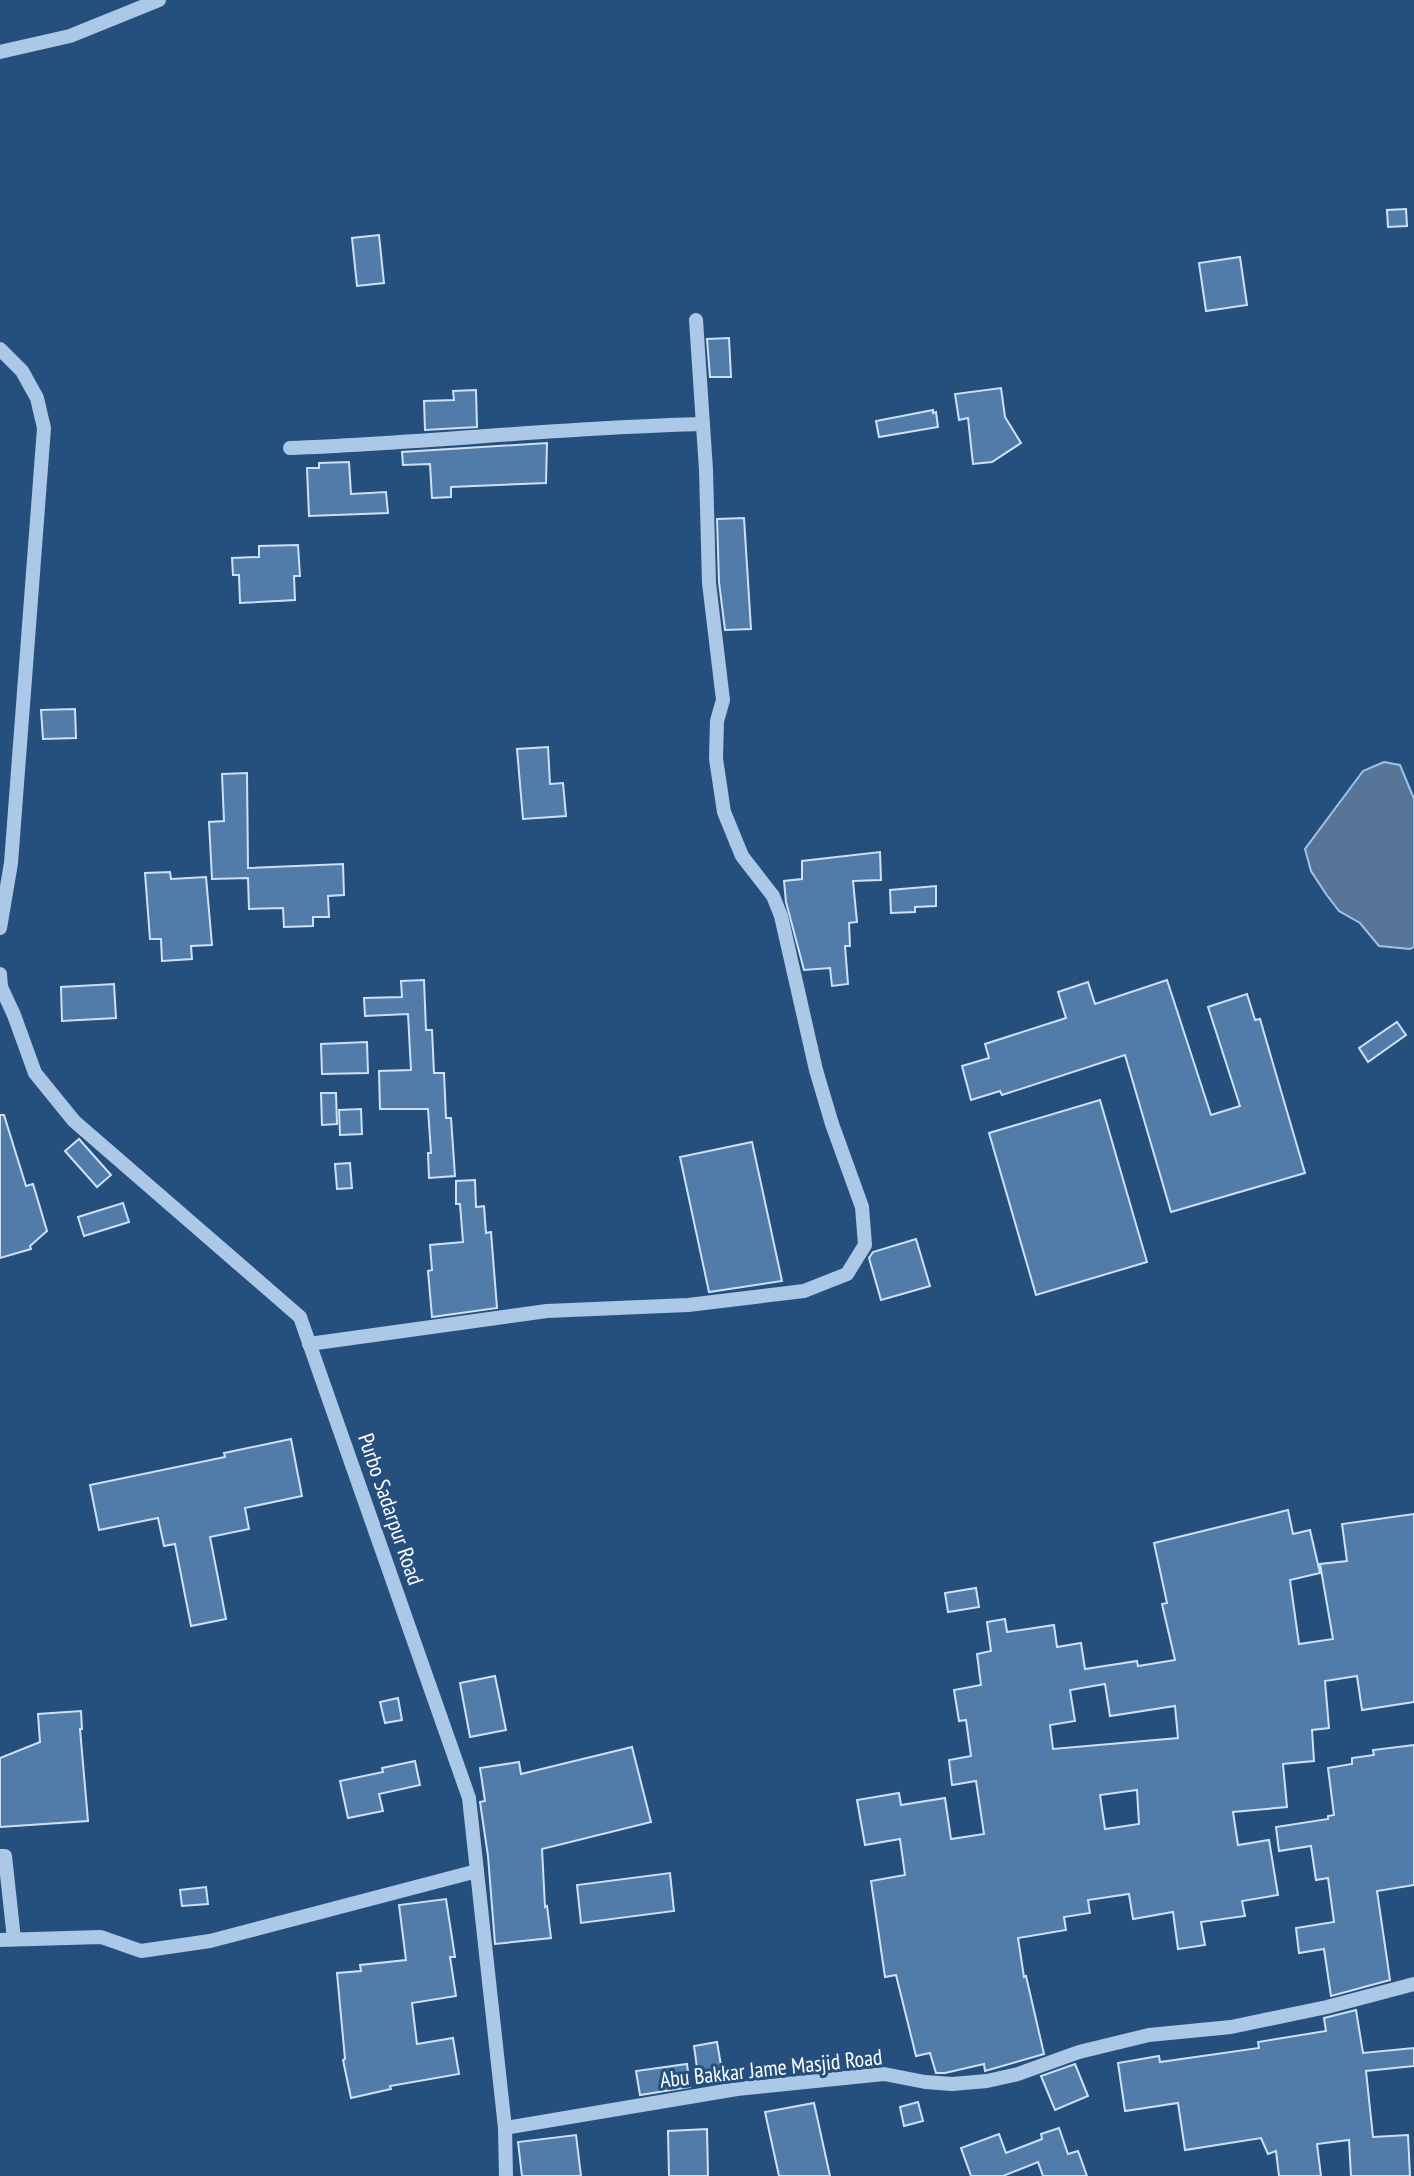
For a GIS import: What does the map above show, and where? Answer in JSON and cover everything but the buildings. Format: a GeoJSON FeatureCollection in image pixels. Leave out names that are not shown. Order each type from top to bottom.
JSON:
{"type":"FeatureCollection","features":[{"type":"Feature","properties":{"kind":"street"},"geometry":{"type":"LineString","coordinates":[[0,52],[70,36],[159,0]]}},
{"type":"Feature","properties":{"kind":"street"},"geometry":{"type":"LineString","coordinates":[[309,1344],[547,1311],[688,1305],[804,1291],[847,1274],[865,1245],[862,1207],[816,1070],[781,916],[773,896],[742,856],[724,812],[716,759],[717,721],[723,700],[709,583],[696,320]]}},
{"type":"Feature","properties":{"kind":"street"},"geometry":{"type":"LineString","coordinates":[[0,349],[30,384],[37,398],[44,428],[11,863],[0,928]]}},
{"type":"Feature","properties":{"kind":"street"},"geometry":{"type":"LineString","coordinates":[[290,448],[385,444],[569,429],[703,424]]}},
{"type":"Feature","properties":{"kind":"street","name":"Purbo Sadarpur Road"},"geometry":{"type":"LineString","coordinates":[[0,974],[1,987],[35,1073],[74,1121],[300,1317],[469,1798],[505,2128],[506,2176]]}},
{"type":"Feature","properties":{"kind":"street"},"geometry":{"type":"LineString","coordinates":[[0,1856],[5,1856],[7,1940],[101,1937],[141,1951],[196,1943],[335,1910],[477,1871]]}},
{"type":"Feature","properties":{"kind":"street","name":"Abu Bakkar Jame Masjid Road"},"geometry":{"type":"LineString","coordinates":[[505,2128],[737,2089],[884,2074],[952,2084],[987,2081],[1018,2074],[1079,2052],[1149,2035],[1231,2027],[1327,2007],[1414,1984]]}},
{"type":"Feature","properties":{"kind":"water"},"geometry":{"type":"Polygon","coordinates":[[[1384,762],[1400,765],[1414,799],[1414,947],[1410,949],[1379,946],[1360,923],[1339,911],[1311,871],[1305,849],[1363,771],[1384,762]]]}}]}
